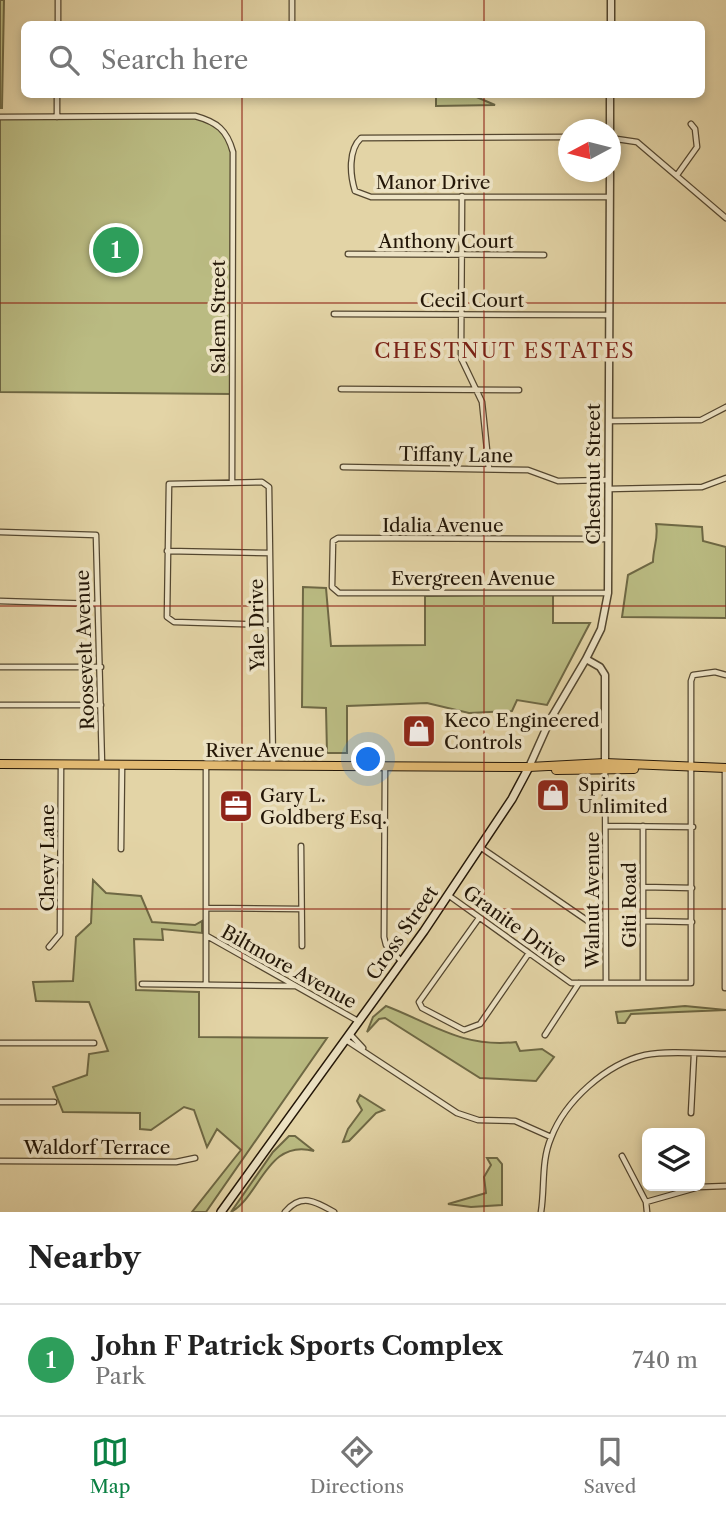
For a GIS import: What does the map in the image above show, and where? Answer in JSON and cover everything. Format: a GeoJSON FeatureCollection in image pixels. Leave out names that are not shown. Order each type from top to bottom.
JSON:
{"type":"FeatureCollection","features":[{"type":"Feature","properties":{"kind":"highway","name":"River Avenue"},"geometry":{"type":"LineString","coordinates":[[0,764],[725,768]]}},
{"type":"Feature","properties":{"kind":"main road","name":"Cross Street"},"geometry":{"type":"LineString","coordinates":[[221,1212],[402,962],[480,847],[529,767]]}},
{"type":"Feature","properties":{"kind":"street"},"geometry":{"type":"LineString","coordinates":[[58,0],[58,21]]}},
{"type":"Feature","properties":{"kind":"street"},"geometry":{"type":"LineString","coordinates":[[292,0],[292,21]]}},
{"type":"Feature","properties":{"kind":"street"},"geometry":{"type":"LineString","coordinates":[[611,0],[611,21]]}},
{"type":"Feature","properties":{"kind":"street"},"geometry":{"type":"LineString","coordinates":[[0,117],[57,117],[57,98]]}},
{"type":"Feature","properties":{"kind":"street"},"geometry":{"type":"LineString","coordinates":[[610,119],[611,98]]}},
{"type":"Feature","properties":{"kind":"street","name":"Salem Street"},"geometry":{"type":"LineString","coordinates":[[57,117],[195,116],[222,127],[233,152],[232,482]]}},
{"type":"Feature","properties":{"kind":"street"},"geometry":{"type":"LineString","coordinates":[[677,175],[697,147],[695,129],[691,124]]}},
{"type":"Feature","properties":{"kind":"street","name":"Manor Drive"},"geometry":{"type":"LineString","coordinates":[[558,137],[361,138],[355,143],[352,181],[355,191],[361,195],[610,197]]}},
{"type":"Feature","properties":{"kind":"street"},"geometry":{"type":"LineString","coordinates":[[621,140],[637,142],[726,218]]}},
{"type":"Feature","properties":{"kind":"street","name":"Chestnut Street"},"geometry":{"type":"LineString","coordinates":[[586,659],[601,629],[608,593],[610,182]]}},
{"type":"Feature","properties":{"kind":"street"},"geometry":{"type":"LineString","coordinates":[[462,196],[461,358],[486,420],[489,469]]}},
{"type":"Feature","properties":{"kind":"street","name":"Anthony Court"},"geometry":{"type":"LineString","coordinates":[[348,254],[544,255]]}},
{"type":"Feature","properties":{"kind":"street","name":"Cecil Court"},"geometry":{"type":"LineString","coordinates":[[334,314],[610,315]]}},
{"type":"Feature","properties":{"kind":"street"},"geometry":{"type":"LineString","coordinates":[[341,389],[519,390]]}},
{"type":"Feature","properties":{"kind":"street"},"geometry":{"type":"LineString","coordinates":[[609,421],[701,420],[726,407]]}},
{"type":"Feature","properties":{"kind":"street","name":"Tiffany Lane"},"geometry":{"type":"LineString","coordinates":[[343,467],[528,470],[558,481],[608,480]]}},
{"type":"Feature","properties":{"kind":"street"},"geometry":{"type":"LineString","coordinates":[[608,489],[702,487],[726,478]]}},
{"type":"Feature","properties":{"kind":"street"},"geometry":{"type":"LineString","coordinates":[[232,482],[171,483],[167,488],[166,612],[174,622],[271,625]]}},
{"type":"Feature","properties":{"kind":"street","name":"Yale Drive"},"geometry":{"type":"LineString","coordinates":[[232,482],[262,482],[268,485],[272,766]]}},
{"type":"Feature","properties":{"kind":"street","name":"Roosevelt Avenue"},"geometry":{"type":"LineString","coordinates":[[0,532],[96,534],[102,765]]}},
{"type":"Feature","properties":{"kind":"street","name":"Idalia Avenue"},"geometry":{"type":"LineString","coordinates":[[338,592],[332,587],[331,574],[333,541],[338,538],[608,539]]}},
{"type":"Feature","properties":{"kind":"street"},"geometry":{"type":"LineString","coordinates":[[167,551],[270,553]]}},
{"type":"Feature","properties":{"kind":"street","name":"Evergreen Avenue"},"geometry":{"type":"LineString","coordinates":[[338,592],[608,593]]}},
{"type":"Feature","properties":{"kind":"street"},"geometry":{"type":"LineString","coordinates":[[0,601],[97,604]]}},
{"type":"Feature","properties":{"kind":"street"},"geometry":{"type":"LineString","coordinates":[[586,659],[600,667],[605,675],[605,767]]}},
{"type":"Feature","properties":{"kind":"street","name":"Cross Street"},"geometry":{"type":"LineString","coordinates":[[529,767],[550,720],[586,659]]}},
{"type":"Feature","properties":{"kind":"street"},"geometry":{"type":"LineString","coordinates":[[0,667],[101,667]]}},
{"type":"Feature","properties":{"kind":"street","name":"Walnut Avenue"},"geometry":{"type":"LineString","coordinates":[[605,767],[606,983],[691,983],[692,677],[701,672],[726,675]]}},
{"type":"Feature","properties":{"kind":"street"},"geometry":{"type":"LineString","coordinates":[[0,705],[101,705]]}},
{"type":"Feature","properties":{"kind":"street","name":"Chevy Lane"},"geometry":{"type":"LineString","coordinates":[[48,947],[60,934],[61,764]]}},
{"type":"Feature","properties":{"kind":"street"},"geometry":{"type":"LineString","coordinates":[[121,849],[122,765]]}},
{"type":"Feature","properties":{"kind":"street"},"geometry":{"type":"LineString","coordinates":[[205,984],[206,765]]}},
{"type":"Feature","properties":{"kind":"street"},"geometry":{"type":"LineString","coordinates":[[385,766],[384,937],[386,945],[402,962]]}},
{"type":"Feature","properties":{"kind":"street"},"geometry":{"type":"LineString","coordinates":[[724,988],[725,768]]}},
{"type":"Feature","properties":{"kind":"street"},"geometry":{"type":"LineString","coordinates":[[606,826],[693,827]]}},
{"type":"Feature","properties":{"kind":"street","name":"Giti Road"},"geometry":{"type":"LineString","coordinates":[[643,826],[643,983]]}},
{"type":"Feature","properties":{"kind":"street"},"geometry":{"type":"LineString","coordinates":[[301,846],[302,946]]}},
{"type":"Feature","properties":{"kind":"street"},"geometry":{"type":"LineString","coordinates":[[480,847],[588,921]]}},
{"type":"Feature","properties":{"kind":"street"},"geometry":{"type":"LineString","coordinates":[[643,887],[692,888]]}},
{"type":"Feature","properties":{"kind":"street","name":"Granite Drive"},"geometry":{"type":"LineString","coordinates":[[448,895],[571,983],[606,983]]}},
{"type":"Feature","properties":{"kind":"street"},"geometry":{"type":"LineString","coordinates":[[207,908],[301,909]]}},
{"type":"Feature","properties":{"kind":"street"},"geometry":{"type":"LineString","coordinates":[[480,918],[419,1002],[421,1005],[464,1030],[480,1024],[529,953]]}},
{"type":"Feature","properties":{"kind":"street"},"geometry":{"type":"LineString","coordinates":[[643,922],[692,922]]}},
{"type":"Feature","properties":{"kind":"street","name":"Biltmore Avenue"},"geometry":{"type":"LineString","coordinates":[[206,936],[359,1022]]}},
{"type":"Feature","properties":{"kind":"street"},"geometry":{"type":"LineString","coordinates":[[545,1035],[579,983]]}},
{"type":"Feature","properties":{"kind":"street"},"geometry":{"type":"LineString","coordinates":[[142,984],[297,986]]}},
{"type":"Feature","properties":{"kind":"street"},"geometry":{"type":"LineString","coordinates":[[348,1037],[457,1113],[478,1120],[515,1121],[551,1137]]}},
{"type":"Feature","properties":{"kind":"street"},"geometry":{"type":"LineString","coordinates":[[0,1043],[94,1043]]}},
{"type":"Feature","properties":{"kind":"street"},"geometry":{"type":"LineString","coordinates":[[691,1113],[694,1054]]}},
{"type":"Feature","properties":{"kind":"street"},"geometry":{"type":"LineString","coordinates":[[541,1212],[545,1160],[551,1137],[581,1092],[618,1067],[644,1056],[726,1054]]}},
{"type":"Feature","properties":{"kind":"street"},"geometry":{"type":"LineString","coordinates":[[0,1102],[54,1102]]}},
{"type":"Feature","properties":{"kind":"street"},"geometry":{"type":"LineString","coordinates":[[622,1156],[646,1202],[647,1212]]}},
{"type":"Feature","properties":{"kind":"street","name":"Waldorf Terrace"},"geometry":{"type":"LineString","coordinates":[[0,1161],[176,1162],[195,1158]]}},
{"type":"Feature","properties":{"kind":"street"},"geometry":{"type":"LineString","coordinates":[[646,1202],[699,1187],[726,1186]]}},
{"type":"Feature","properties":{"kind":"street"},"geometry":{"type":"LineString","coordinates":[[285,1212],[295,1202],[305,1199],[334,1212]]}},
{"type":"Feature","properties":{"kind":"green space"},"geometry":{"type":"Polygon","coordinates":[[[0,0],[4,0],[2,108],[0,108],[0,0]]]}},
{"type":"Feature","properties":{"kind":"green space"},"geometry":{"type":"Polygon","coordinates":[[[436,98],[479,98],[495,105],[436,106],[436,98]]]}},
{"type":"Feature","properties":{"kind":"green space"},"geometry":{"type":"Polygon","coordinates":[[[0,115],[195,116],[221,127],[233,152],[232,394],[0,392],[0,115]]]}},
{"type":"Feature","properties":{"kind":"green space"},"geometry":{"type":"Polygon","coordinates":[[[656,524],[702,527],[703,541],[726,547],[726,618],[622,617],[628,575],[653,562],[656,524]]]}},
{"type":"Feature","properties":{"kind":"green space"},"geometry":{"type":"Polygon","coordinates":[[[303,587],[326,588],[331,646],[425,645],[425,596],[553,594],[553,623],[590,623],[547,705],[517,700],[512,711],[469,713],[427,703],[347,706],[347,753],[327,753],[326,708],[302,707],[303,587]]]}},
{"type":"Feature","properties":{"kind":"green space"},"geometry":{"type":"Polygon","coordinates":[[[93,880],[106,893],[141,896],[152,922],[195,925],[202,921],[202,933],[162,929],[163,940],[134,939],[136,990],[199,992],[199,1037],[327,1038],[206,1212],[192,1212],[241,1150],[217,1129],[207,1147],[194,1110],[184,1107],[151,1130],[140,1129],[140,1113],[63,1112],[53,1087],[87,1075],[89,1054],[108,1051],[89,1002],[36,1001],[33,982],[73,981],[76,937],[91,923],[93,880]]]}},
{"type":"Feature","properties":{"kind":"green space"},"geometry":{"type":"Polygon","coordinates":[[[386,1006],[464,1038],[497,1043],[516,1042],[520,1051],[542,1049],[554,1057],[536,1081],[480,1078],[385,1018],[379,1019],[367,1032],[373,1017],[386,1006]]]}},
{"type":"Feature","properties":{"kind":"green space"},"geometry":{"type":"Polygon","coordinates":[[[685,1006],[726,1010],[631,1014],[625,1023],[618,1023],[616,1012],[685,1006]]]}},
{"type":"Feature","properties":{"kind":"green space"},"geometry":{"type":"Polygon","coordinates":[[[360,1095],[384,1110],[376,1113],[349,1141],[343,1142],[348,1129],[362,1110],[357,1101],[360,1095]]]}},
{"type":"Feature","properties":{"kind":"green space"},"geometry":{"type":"Polygon","coordinates":[[[289,1136],[295,1136],[314,1151],[298,1149],[285,1153],[266,1171],[241,1205],[231,1212],[273,1152],[289,1136]]]}},
{"type":"Feature","properties":{"kind":"green space"},"geometry":{"type":"Polygon","coordinates":[[[487,1158],[497,1158],[502,1164],[502,1205],[471,1207],[448,1204],[486,1193],[484,1177],[491,1165],[487,1158]]]}},
{"type":"Feature","properties":{"kind":"place","name":"John F Patrick Sports Complex"},"geometry":{"type":"Point","coordinates":[116,250]}},
{"type":"Feature","properties":{"kind":"place","name":"Keco Engineered Controls"},"geometry":{"type":"Point","coordinates":[419,731]}},
{"type":"Feature","properties":{"kind":"place","name":"Spirits Unlimited"},"geometry":{"type":"Point","coordinates":[553,795]}},
{"type":"Feature","properties":{"kind":"place","name":"Gary L. Goldberg Esq."},"geometry":{"type":"Point","coordinates":[236,806]}},
{"type":"Feature","properties":{"kind":"district","name":"CHESTNUT ESTATES"},"geometry":{"type":"Point","coordinates":[505,350]}}]}
